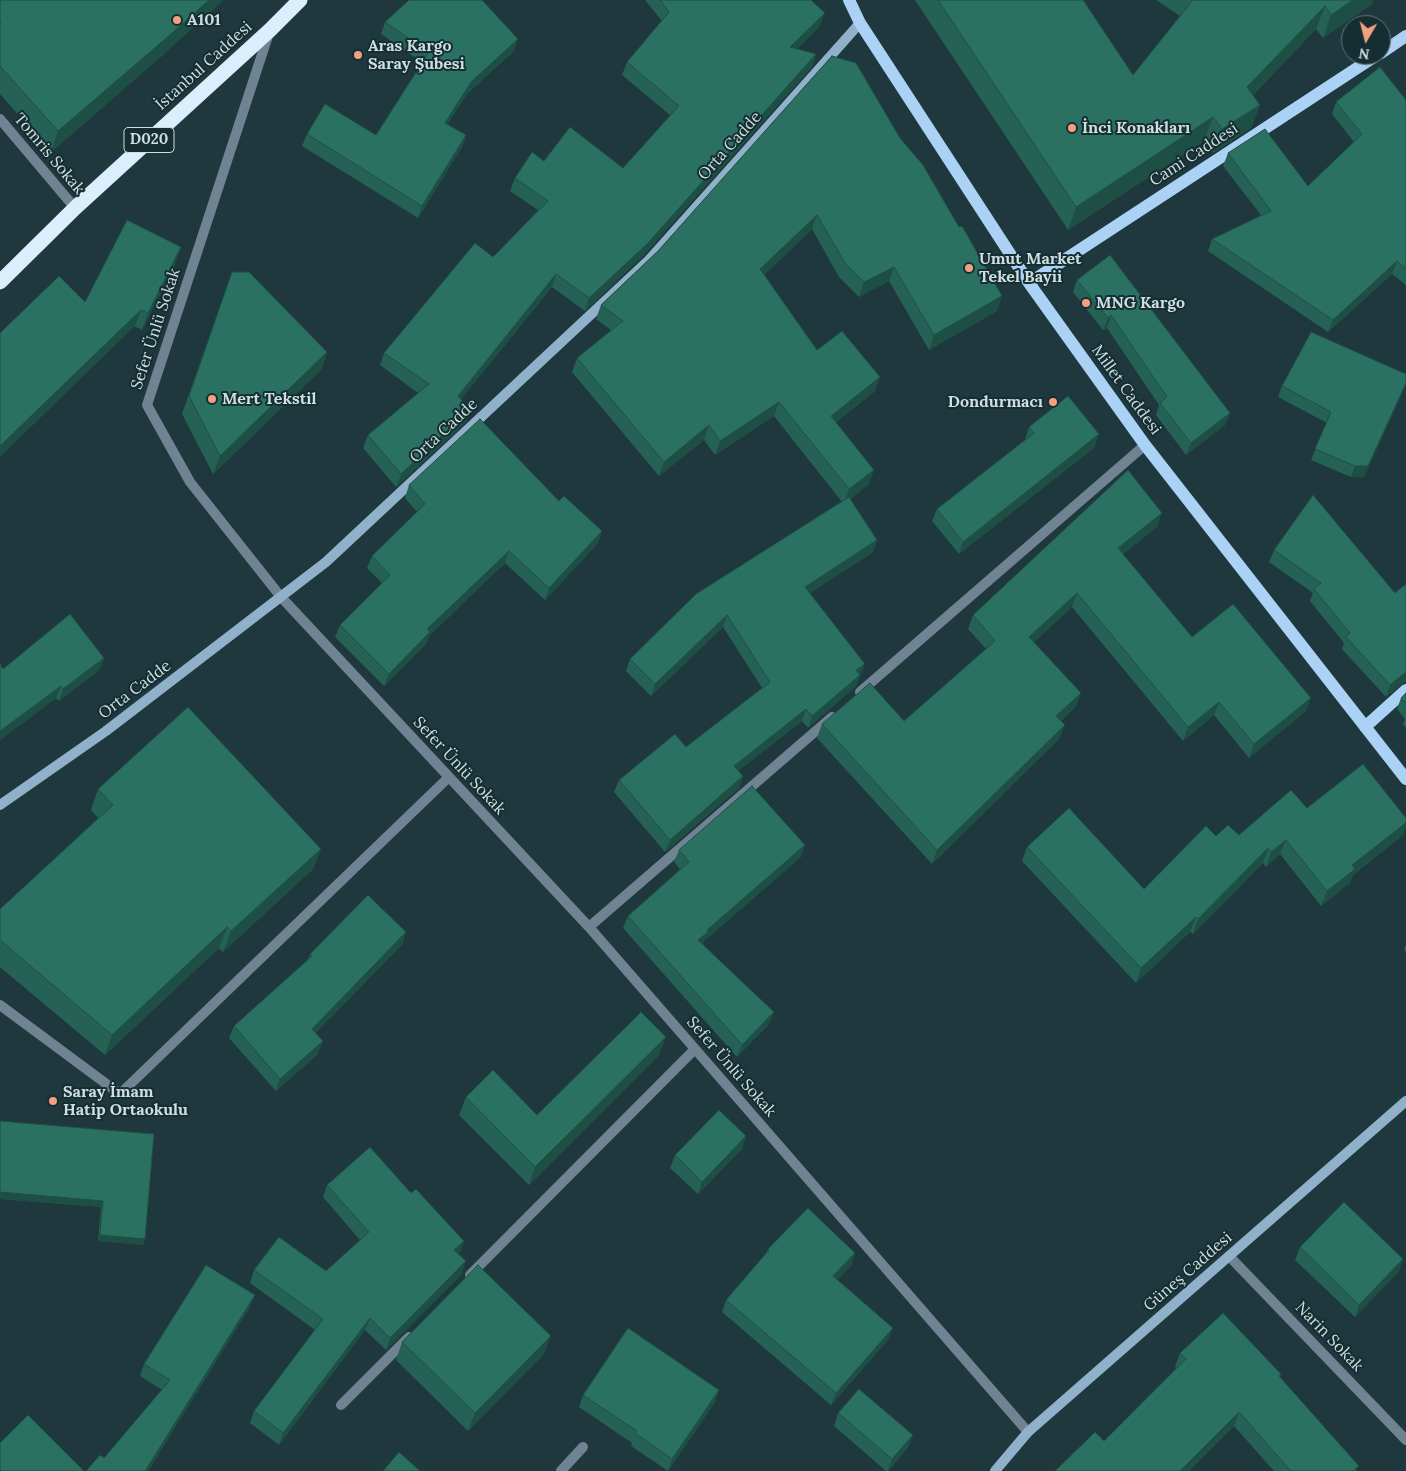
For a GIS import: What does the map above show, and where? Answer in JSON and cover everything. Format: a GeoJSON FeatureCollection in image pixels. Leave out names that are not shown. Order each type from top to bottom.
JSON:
{"type":"FeatureCollection","features":[{"type":"Feature","properties":{"kind":"highway","name":"İstanbul Caddesi"},"geometry":{"type":"LineString","coordinates":[[0,282],[75,208],[270,30],[300,0]]}},
{"type":"Feature","properties":{"kind":"main road","name":"Millet Caddesi"},"geometry":{"type":"LineString","coordinates":[[849,0],[860,24],[1029,283],[1145,445],[1406,779]]}},
{"type":"Feature","properties":{"kind":"main road"},"geometry":{"type":"LineString","coordinates":[[1391,46],[1406,36]]}},
{"type":"Feature","properties":{"kind":"main road","name":"Cami Caddesi"},"geometry":{"type":"LineString","coordinates":[[1029,283],[1362,65]]}},
{"type":"Feature","properties":{"kind":"main road"},"geometry":{"type":"LineString","coordinates":[[1365,727],[1406,690]]}},
{"type":"Feature","properties":{"kind":"street","name":"Orta Cadde"},"geometry":{"type":"LineString","coordinates":[[0,805],[106,731],[326,562],[648,261],[860,24]]}},
{"type":"Feature","properties":{"kind":"street","name":"Sefer Ünlü Sokak"},"geometry":{"type":"LineString","coordinates":[[270,30],[147,404],[190,482],[281,597],[589,927],[1028,1432]]}},
{"type":"Feature","properties":{"kind":"street","name":"Tomris Sokak"},"geometry":{"type":"LineString","coordinates":[[0,119],[75,208]]}},
{"type":"Feature","properties":{"kind":"street"},"geometry":{"type":"LineString","coordinates":[[852,699],[1145,445]]}},
{"type":"Feature","properties":{"kind":"street"},"geometry":{"type":"LineString","coordinates":[[589,927],[837,712]]}},
{"type":"Feature","properties":{"kind":"street"},"geometry":{"type":"LineString","coordinates":[[0,1005],[120,1094],[449,777]]}},
{"type":"Feature","properties":{"kind":"street"},"geometry":{"type":"LineString","coordinates":[[466,1280],[695,1049]]}},
{"type":"Feature","properties":{"kind":"street","name":"Güneş Caddesi"},"geometry":{"type":"LineString","coordinates":[[995,1471],[1028,1432],[1406,1101]]}},
{"type":"Feature","properties":{"kind":"street","name":"Narin Sokak"},"geometry":{"type":"LineString","coordinates":[[1229,1256],[1406,1440]]}},
{"type":"Feature","properties":{"kind":"street"},"geometry":{"type":"LineString","coordinates":[[341,1405],[418,1328]]}},
{"type":"Feature","properties":{"kind":"street"},"geometry":{"type":"LineString","coordinates":[[561,1471],[583,1447]]}},
{"type":"Feature","properties":{"kind":"building"},"geometry":{"type":"Polygon","coordinates":[[[0,0],[209,0],[58,131],[0,66],[0,0]]]}},
{"type":"Feature","properties":{"kind":"building"},"geometry":{"type":"Polygon","coordinates":[[[409,0],[482,0],[518,39],[471,82],[445,123],[466,135],[422,206],[307,134],[325,104],[376,135],[429,52],[385,22],[409,0]]]}},
{"type":"Feature","properties":{"kind":"building"},"geometry":{"type":"Polygon","coordinates":[[[660,0],[811,0],[825,13],[790,47],[816,54],[648,243],[589,298],[556,274],[458,396],[470,409],[401,474],[368,435],[429,384],[384,353],[475,243],[493,257],[548,201],[515,178],[532,152],[544,161],[570,127],[623,168],[679,106],[627,62],[669,12],[660,0]]]}},
{"type":"Feature","properties":{"kind":"building"},"geometry":{"type":"Polygon","coordinates":[[[938,0],[1083,0],[1133,75],[1193,0],[1353,0],[1331,15],[1325,6],[1247,87],[1260,105],[1222,129],[1213,117],[1076,207],[938,0]]]}},
{"type":"Feature","properties":{"kind":"building"},"geometry":{"type":"Polygon","coordinates":[[[832,56],[856,63],[900,138],[923,165],[959,227],[962,226],[1002,296],[934,335],[894,267],[864,282],[845,263],[817,215],[760,269],[817,350],[842,331],[880,377],[831,416],[874,470],[849,489],[779,402],[720,441],[709,425],[664,462],[577,358],[623,321],[601,305],[658,251],[832,56]]]}},
{"type":"Feature","properties":{"kind":"building"},"geometry":{"type":"Polygon","coordinates":[[[1380,67],[1406,100],[1406,269],[1397,261],[1333,320],[1212,239],[1271,211],[1228,153],[1265,129],[1308,186],[1362,134],[1336,102],[1380,67]]]}},
{"type":"Feature","properties":{"kind":"building"},"geometry":{"type":"Polygon","coordinates":[[[127,220],[181,247],[148,313],[141,310],[0,446],[0,333],[59,276],[85,302],[127,220]]]}},
{"type":"Feature","properties":{"kind":"building"},"geometry":{"type":"Polygon","coordinates":[[[1110,255],[1230,413],[1191,443],[1160,403],[1167,397],[1111,315],[1108,318],[1077,280],[1110,255]]]}},
{"type":"Feature","properties":{"kind":"building"},"geometry":{"type":"Polygon","coordinates":[[[232,272],[249,272],[327,352],[220,456],[189,396],[232,272]]]}},
{"type":"Feature","properties":{"kind":"building"},"geometry":{"type":"Polygon","coordinates":[[[1311,332],[1406,374],[1406,383],[1368,466],[1355,466],[1315,449],[1331,412],[1282,386],[1311,332]]]}},
{"type":"Feature","properties":{"kind":"building"},"geometry":{"type":"Polygon","coordinates":[[[1068,396],[1099,434],[963,542],[937,509],[1034,433],[1029,427],[1068,396]]]}},
{"type":"Feature","properties":{"kind":"building"},"geometry":{"type":"Polygon","coordinates":[[[480,419],[559,501],[564,496],[602,531],[549,588],[509,551],[427,629],[430,632],[389,674],[340,625],[390,575],[372,556],[425,504],[409,485],[480,419]]]}},
{"type":"Feature","properties":{"kind":"building"},"geometry":{"type":"Polygon","coordinates":[[[1128,470],[1162,513],[1118,548],[1192,637],[1233,604],[1311,698],[1254,744],[1219,702],[1188,727],[1077,593],[1029,637],[1081,693],[1056,716],[1065,725],[937,850],[822,724],[870,683],[904,721],[995,641],[973,615],[1128,470]]]}},
{"type":"Feature","properties":{"kind":"building"},"geometry":{"type":"Polygon","coordinates":[[[1313,495],[1395,593],[1406,584],[1406,672],[1390,685],[1346,637],[1350,633],[1314,589],[1321,583],[1274,550],[1313,495]]]}},
{"type":"Feature","properties":{"kind":"building"},"geometry":{"type":"Polygon","coordinates":[[[849,497],[877,540],[805,587],[865,664],[856,670],[860,675],[812,716],[806,709],[734,766],[743,776],[670,840],[619,780],[675,734],[686,747],[770,682],[727,615],[655,684],[630,659],[696,594],[849,497]]]}},
{"type":"Feature","properties":{"kind":"building"},"geometry":{"type":"Polygon","coordinates":[[[70,614],[104,658],[63,689],[61,686],[0,731],[0,664],[3,669],[70,614]]]}},
{"type":"Feature","properties":{"kind":"building"},"geometry":{"type":"Polygon","coordinates":[[[1406,693],[1406,703],[1401,698],[1406,693]]]}},
{"type":"Feature","properties":{"kind":"building"},"geometry":{"type":"Polygon","coordinates":[[[188,707],[321,849],[231,931],[227,927],[112,1035],[0,940],[0,909],[113,805],[98,789],[188,707]]]}},
{"type":"Feature","properties":{"kind":"building"},"geometry":{"type":"Polygon","coordinates":[[[1363,764],[1406,818],[1406,823],[1352,865],[1355,869],[1327,891],[1286,840],[1271,852],[1268,848],[1198,919],[1196,917],[1141,968],[1027,847],[1069,808],[1144,889],[1206,826],[1216,836],[1228,825],[1239,835],[1291,790],[1307,808],[1363,764]]]}},
{"type":"Feature","properties":{"kind":"building"},"geometry":{"type":"Polygon","coordinates":[[[752,786],[805,845],[707,930],[708,932],[698,940],[774,1012],[742,1045],[628,916],[689,862],[679,850],[752,786]]]}},
{"type":"Feature","properties":{"kind":"building"},"geometry":{"type":"Polygon","coordinates":[[[368,895],[406,932],[312,1029],[323,1041],[280,1079],[234,1026],[312,956],[310,954],[368,895]]]}},
{"type":"Feature","properties":{"kind":"building"},"geometry":{"type":"Polygon","coordinates":[[[641,1012],[666,1037],[535,1167],[466,1097],[493,1070],[537,1115],[641,1012]]]}},
{"type":"Feature","properties":{"kind":"building"},"geometry":{"type":"Polygon","coordinates":[[[719,1110],[746,1136],[702,1182],[675,1155],[719,1110]]]}},
{"type":"Feature","properties":{"kind":"building"},"geometry":{"type":"Polygon","coordinates":[[[0,1121],[154,1134],[145,1239],[100,1235],[103,1201],[0,1192],[0,1121]]]}},
{"type":"Feature","properties":{"kind":"building"},"geometry":{"type":"Polygon","coordinates":[[[370,1147],[411,1193],[416,1189],[464,1241],[454,1250],[466,1261],[390,1338],[370,1318],[283,1433],[254,1411],[323,1319],[254,1270],[279,1237],[326,1271],[369,1232],[327,1185],[370,1147]]]}},
{"type":"Feature","properties":{"kind":"building"},"geometry":{"type":"Polygon","coordinates":[[[1344,1202],[1403,1259],[1359,1305],[1300,1247],[1344,1202]]]}},
{"type":"Feature","properties":{"kind":"building"},"geometry":{"type":"Polygon","coordinates":[[[808,1208],[855,1253],[833,1276],[893,1328],[836,1393],[726,1300],[768,1249],[808,1208]]]}},
{"type":"Feature","properties":{"kind":"building"},"geometry":{"type":"Polygon","coordinates":[[[206,1265],[255,1295],[145,1471],[86,1471],[100,1455],[104,1458],[170,1380],[144,1364],[206,1265]]]}},
{"type":"Feature","properties":{"kind":"building"},"geometry":{"type":"Polygon","coordinates":[[[478,1265],[551,1336],[475,1413],[402,1342],[478,1265]]]}},
{"type":"Feature","properties":{"kind":"building"},"geometry":{"type":"Polygon","coordinates":[[[1223,1313],[1281,1374],[1279,1376],[1359,1466],[1353,1471],[1291,1471],[1239,1412],[1180,1471],[1055,1471],[1095,1432],[1104,1441],[1186,1359],[1180,1353],[1223,1313]]]}},
{"type":"Feature","properties":{"kind":"building"},"geometry":{"type":"Polygon","coordinates":[[[628,1328],[719,1390],[672,1459],[635,1433],[637,1431],[583,1395],[628,1328]]]}},
{"type":"Feature","properties":{"kind":"building"},"geometry":{"type":"Polygon","coordinates":[[[859,1389],[913,1435],[892,1459],[838,1413],[859,1389]]]}},
{"type":"Feature","properties":{"kind":"building"},"geometry":{"type":"Polygon","coordinates":[[[28,1415],[84,1471],[0,1471],[0,1443],[28,1415]]]}},
{"type":"Feature","properties":{"kind":"building"},"geometry":{"type":"Polygon","coordinates":[[[399,1452],[420,1471],[383,1471],[399,1452]]]}},
{"type":"Feature","properties":{"kind":"place","name":"A101"},"geometry":{"type":"Point","coordinates":[177,20]}},
{"type":"Feature","properties":{"kind":"place","name":"Aras Kargo Saray Şubesi"},"geometry":{"type":"Point","coordinates":[358,55]}},
{"type":"Feature","properties":{"kind":"place","name":"İnci Konakları"},"geometry":{"type":"Point","coordinates":[1072,128]}},
{"type":"Feature","properties":{"kind":"place","name":"Umut Market Tekel Bayii"},"geometry":{"type":"Point","coordinates":[969,268]}},
{"type":"Feature","properties":{"kind":"place","name":"MNG Kargo"},"geometry":{"type":"Point","coordinates":[1086,303]}},
{"type":"Feature","properties":{"kind":"place","name":"Mert Tekstil"},"geometry":{"type":"Point","coordinates":[212,399]}},
{"type":"Feature","properties":{"kind":"place","name":"Dondurmacı"},"geometry":{"type":"Point","coordinates":[1053,402]}},
{"type":"Feature","properties":{"kind":"place","name":"Saray İmam Hatip Ortaokulu"},"geometry":{"type":"Point","coordinates":[53,1101]}}]}
